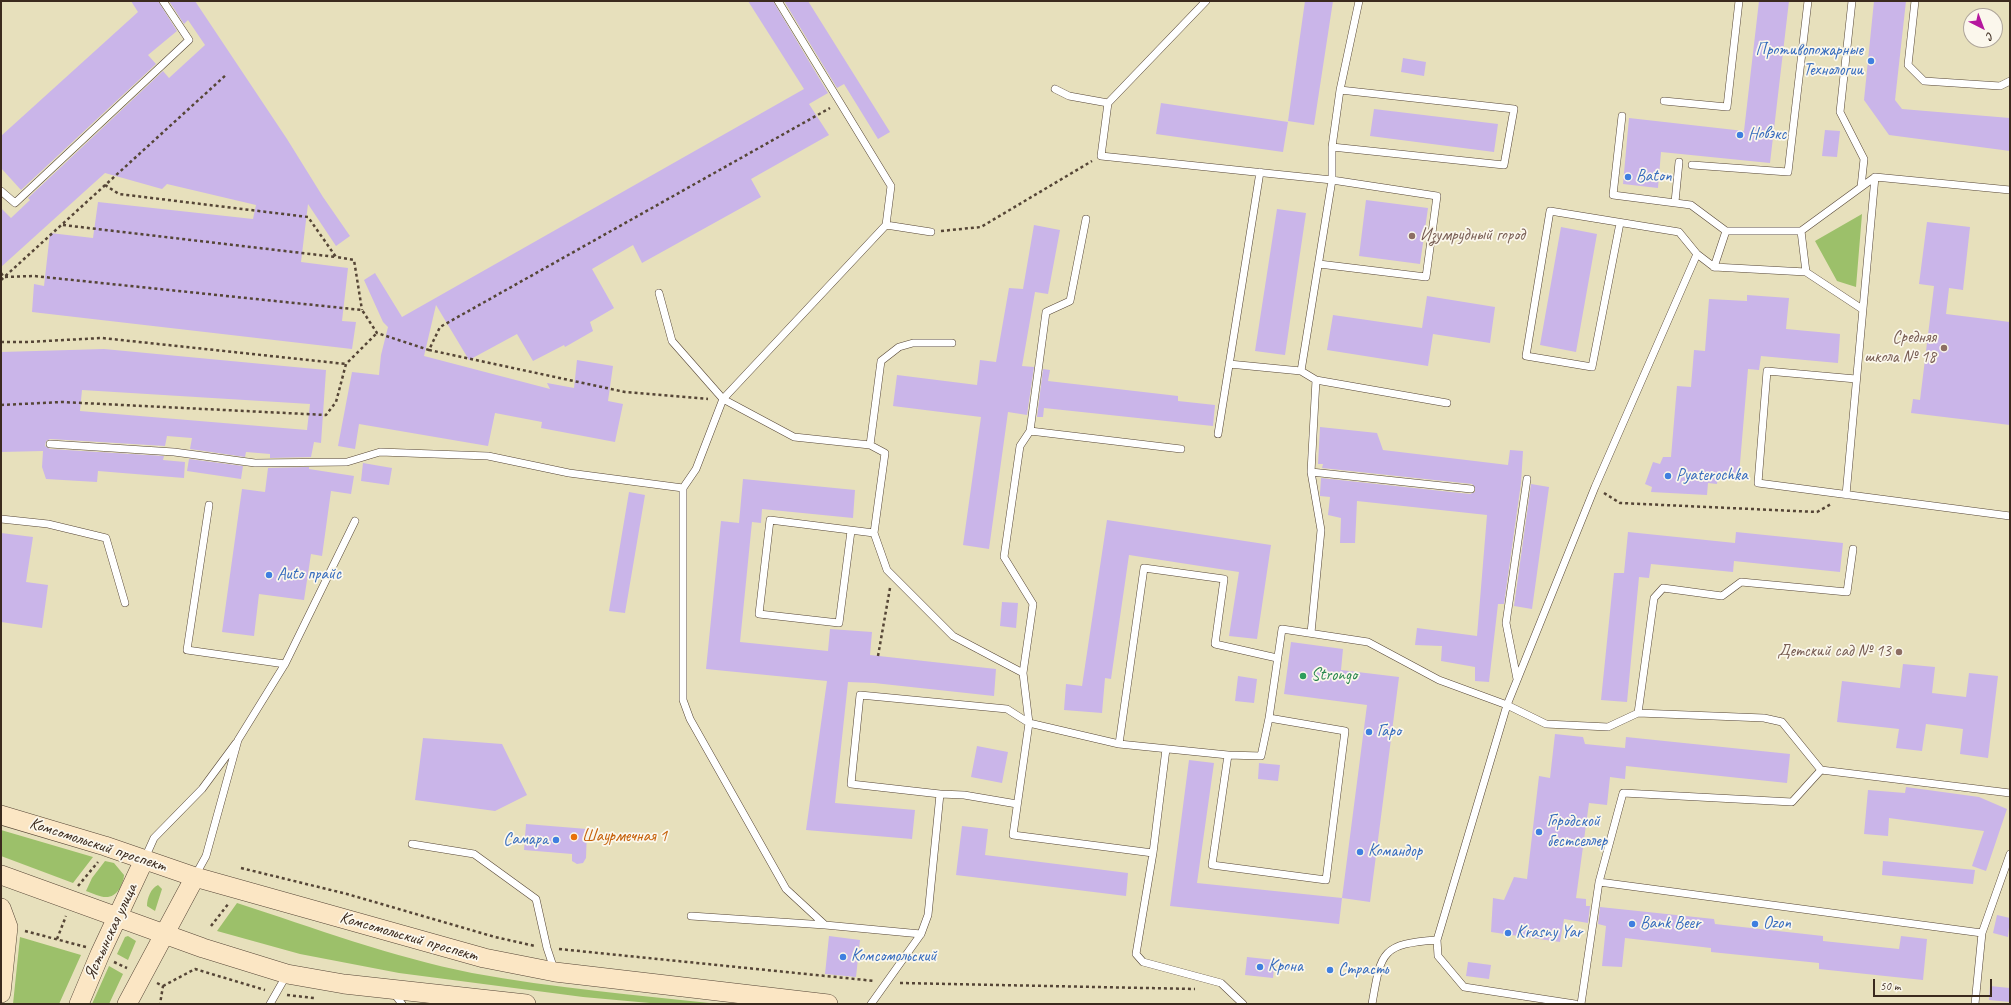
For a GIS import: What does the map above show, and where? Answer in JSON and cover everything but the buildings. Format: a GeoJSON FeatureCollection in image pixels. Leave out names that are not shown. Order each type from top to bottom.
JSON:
{"type":"FeatureCollection","features":[{"type":"Feature","properties":{"kind":"main road","name":"Комсомольский проспект"},"geometry":{"type":"LineString","coordinates":[[1,815],[195,876],[484,958],[555,972],[828,1004]]}},
{"type":"Feature","properties":{"kind":"main road","name":"Ястынская улица"},"geometry":{"type":"LineString","coordinates":[[79,1004],[144,860]]}},
{"type":"Feature","properties":{"kind":"main road"},"geometry":{"type":"LineString","coordinates":[[1,875],[118,916],[203,948],[287,974],[344,984],[397,997],[526,1004]]}},
{"type":"Feature","properties":{"kind":"main road"},"geometry":{"type":"LineString","coordinates":[[127,1004],[195,876]]}},
{"type":"Feature","properties":{"kind":"main road"},"geometry":{"type":"LineString","coordinates":[[1,908],[8,927],[1,993]]}},
{"type":"Feature","properties":{"kind":"lane"},"geometry":{"type":"LineString","coordinates":[[1,191],[15,203],[189,40],[163,1]]}},
{"type":"Feature","properties":{"kind":"lane"},"geometry":{"type":"LineString","coordinates":[[778,1],[891,186],[886,225],[723,399],[696,469],[683,488],[683,700],[690,719],[786,889],[825,925]]}},
{"type":"Feature","properties":{"kind":"lane"},"geometry":{"type":"LineString","coordinates":[[1206,1],[1108,103],[1101,156],[1332,180],[1437,196],[1426,277],[1319,264]]}},
{"type":"Feature","properties":{"kind":"lane"},"geometry":{"type":"LineString","coordinates":[[1301,371],[1332,180],[1332,147],[1340,90],[1359,1]]}},
{"type":"Feature","properties":{"kind":"lane"},"geometry":{"type":"LineString","coordinates":[[1664,101],[1727,107],[1739,1]]}},
{"type":"Feature","properties":{"kind":"lane"},"geometry":{"type":"LineString","coordinates":[[1692,165],[1788,172],[1808,1]]}},
{"type":"Feature","properties":{"kind":"lane"},"geometry":{"type":"LineString","coordinates":[[1852,1],[1840,112],[1864,159],[1861,187]]}},
{"type":"Feature","properties":{"kind":"lane"},"geometry":{"type":"LineString","coordinates":[[1916,1],[1908,65],[1924,81],[2000,86],[2010,81]]}},
{"type":"Feature","properties":{"kind":"lane"},"geometry":{"type":"LineString","coordinates":[[1055,89],[1069,96],[1108,103]]}},
{"type":"Feature","properties":{"kind":"lane"},"geometry":{"type":"LineString","coordinates":[[1332,147],[1504,165],[1514,109],[1340,90]]}},
{"type":"Feature","properties":{"kind":"lane"},"geometry":{"type":"LineString","coordinates":[[1622,116],[1613,195],[1691,205],[1726,230],[1801,231],[1875,177],[2010,190]]}},
{"type":"Feature","properties":{"kind":"lane"},"geometry":{"type":"LineString","coordinates":[[1675,202],[1679,162]]}},
{"type":"Feature","properties":{"kind":"lane"},"geometry":{"type":"LineString","coordinates":[[1218,434],[1260,172]]}},
{"type":"Feature","properties":{"kind":"lane"},"geometry":{"type":"LineString","coordinates":[[1846,495],[1875,177]]}},
{"type":"Feature","properties":{"kind":"lane"},"geometry":{"type":"LineString","coordinates":[[1620,223],[1592,367],[1526,356],[1550,211],[1679,232],[1697,254],[1714,267],[1806,272],[1862,309]]}},
{"type":"Feature","properties":{"kind":"lane"},"geometry":{"type":"LineString","coordinates":[[1086,219],[1070,301],[1046,312],[1030,430],[1020,446],[1004,557],[1033,604],[1023,673],[1029,723],[1013,835],[1153,853]]}},
{"type":"Feature","properties":{"kind":"lane"},"geometry":{"type":"LineString","coordinates":[[886,225],[931,232]]}},
{"type":"Feature","properties":{"kind":"lane"},"geometry":{"type":"LineString","coordinates":[[1714,267],[1726,230]]}},
{"type":"Feature","properties":{"kind":"lane"},"geometry":{"type":"LineString","coordinates":[[1801,231],[1806,272]]}},
{"type":"Feature","properties":{"kind":"lane"},"geometry":{"type":"LineString","coordinates":[[1575,1004],[1464,987],[1438,956],[1437,940],[1507,705],[1595,487],[1697,254]]}},
{"type":"Feature","properties":{"kind":"lane"},"geometry":{"type":"LineString","coordinates":[[659,293],[672,341],[723,399],[794,437],[870,445],[885,452],[874,533],[887,570],[953,636],[1023,673]]}},
{"type":"Feature","properties":{"kind":"lane"},"geometry":{"type":"LineString","coordinates":[[870,445],[881,361],[899,347],[913,343],[952,343]]}},
{"type":"Feature","properties":{"kind":"lane"},"geometry":{"type":"LineString","coordinates":[[1229,364],[1301,371],[1316,380],[1447,403]]}},
{"type":"Feature","properties":{"kind":"lane"},"geometry":{"type":"LineString","coordinates":[[1856,379],[1767,371],[1758,484],[2010,516]]}},
{"type":"Feature","properties":{"kind":"lane"},"geometry":{"type":"LineString","coordinates":[[1310,633],[1321,530],[1311,472],[1316,380]]}},
{"type":"Feature","properties":{"kind":"lane"},"geometry":{"type":"LineString","coordinates":[[1030,430],[1181,449]]}},
{"type":"Feature","properties":{"kind":"lane"},"geometry":{"type":"LineString","coordinates":[[50,444],[174,452],[255,463],[347,462],[380,452],[488,456],[569,473],[683,488]]}},
{"type":"Feature","properties":{"kind":"lane"},"geometry":{"type":"LineString","coordinates":[[1311,472],[1471,489]]}},
{"type":"Feature","properties":{"kind":"lane"},"geometry":{"type":"LineString","coordinates":[[1517,679],[1506,623],[1527,479]]}},
{"type":"Feature","properties":{"kind":"lane"},"geometry":{"type":"LineString","coordinates":[[209,505],[187,650],[285,664]]}},
{"type":"Feature","properties":{"kind":"lane"},"geometry":{"type":"LineString","coordinates":[[1,519],[48,524],[106,538],[124,603]]}},
{"type":"Feature","properties":{"kind":"lane"},"geometry":{"type":"LineString","coordinates":[[851,531],[839,623],[759,614],[770,520],[874,533]]}},
{"type":"Feature","properties":{"kind":"lane"},"geometry":{"type":"LineString","coordinates":[[144,860],[154,838],[202,789],[238,740],[285,664],[355,521]]}},
{"type":"Feature","properties":{"kind":"lane"},"geometry":{"type":"LineString","coordinates":[[1638,713],[1654,598],[1663,588],[1722,596],[1741,582],[1847,592],[1853,549]]}},
{"type":"Feature","properties":{"kind":"lane"},"geometry":{"type":"LineString","coordinates":[[1119,744],[1144,568],[1224,578],[1215,644],[1277,658]]}},
{"type":"Feature","properties":{"kind":"lane"},"geometry":{"type":"LineString","coordinates":[[1017,804],[964,795],[940,794],[851,784],[860,695],[1007,709],[1029,723],[1119,744],[1228,755],[1260,756],[1269,718],[1282,629],[1368,642],[1439,680],[1507,705],[1546,724],[1608,727],[1638,713],[1764,718],[1782,722],[1821,770],[2010,794]]}},
{"type":"Feature","properties":{"kind":"lane"},"geometry":{"type":"LineString","coordinates":[[1228,755],[1212,866],[1326,880],[1346,731],[1269,718]]}},
{"type":"Feature","properties":{"kind":"lane"},"geometry":{"type":"LineString","coordinates":[[195,876],[206,856],[238,740]]}},
{"type":"Feature","properties":{"kind":"lane"},"geometry":{"type":"LineString","coordinates":[[1166,749],[1153,853],[1136,954],[1143,962],[1221,983],[1243,1004]]}},
{"type":"Feature","properties":{"kind":"lane"},"geometry":{"type":"LineString","coordinates":[[1581,1004],[1599,882],[1623,793],[1792,802],[1821,770]]}},
{"type":"Feature","properties":{"kind":"lane"},"geometry":{"type":"LineString","coordinates":[[871,1004],[921,934],[928,914],[940,794]]}},
{"type":"Feature","properties":{"kind":"lane"},"geometry":{"type":"LineString","coordinates":[[412,844],[474,854],[536,899],[547,948],[555,972]]}},
{"type":"Feature","properties":{"kind":"lane"},"geometry":{"type":"LineString","coordinates":[[1975,1004],[1982,933],[2010,854]]}},
{"type":"Feature","properties":{"kind":"lane"},"geometry":{"type":"LineString","coordinates":[[1599,882],[1982,933]]}},
{"type":"Feature","properties":{"kind":"lane"},"geometry":{"type":"LineString","coordinates":[[691,916],[825,925],[921,934]]}},
{"type":"Feature","properties":{"kind":"lane"},"geometry":{"type":"LineString","coordinates":[[1372,1004],[1379,966],[1388,952],[1407,942],[1437,940]]}},
{"type":"Feature","properties":{"kind":"lane"},"geometry":{"type":"LineString","coordinates":[[270,1004],[287,974]]}},
{"type":"Feature","properties":{"kind":"path"},"geometry":{"type":"LineString","coordinates":[[1,280],[227,74]]}},
{"type":"Feature","properties":{"kind":"path"},"geometry":{"type":"LineString","coordinates":[[429,350],[440,327],[841,102]]}},
{"type":"Feature","properties":{"kind":"path"},"geometry":{"type":"LineString","coordinates":[[931,232],[981,227],[1101,156]]}},
{"type":"Feature","properties":{"kind":"path"},"geometry":{"type":"LineString","coordinates":[[105,185],[119,194],[308,217],[336,257]]}},
{"type":"Feature","properties":{"kind":"path"},"geometry":{"type":"LineString","coordinates":[[63,225],[354,260],[362,310],[377,333],[429,350],[625,392],[723,399]]}},
{"type":"Feature","properties":{"kind":"path"},"geometry":{"type":"LineString","coordinates":[[1,273],[4,277]]}},
{"type":"Feature","properties":{"kind":"path"},"geometry":{"type":"LineString","coordinates":[[4,277],[34,276],[362,310]]}},
{"type":"Feature","properties":{"kind":"path"},"geometry":{"type":"LineString","coordinates":[[1,405],[62,402],[326,415],[336,402],[346,364],[377,333]]}},
{"type":"Feature","properties":{"kind":"path"},"geometry":{"type":"LineString","coordinates":[[1,342],[102,338],[346,364]]}},
{"type":"Feature","properties":{"kind":"path"},"geometry":{"type":"LineString","coordinates":[[1595,487],[1620,503],[1817,512],[1846,495]]}},
{"type":"Feature","properties":{"kind":"path"},"geometry":{"type":"LineString","coordinates":[[878,656],[892,575]]}},
{"type":"Feature","properties":{"kind":"path"},"geometry":{"type":"LineString","coordinates":[[78,886],[101,859]]}},
{"type":"Feature","properties":{"kind":"path"},"geometry":{"type":"LineString","coordinates":[[242,868],[347,894],[495,937],[547,948],[888,982],[1203,989]]}},
{"type":"Feature","properties":{"kind":"path"},"geometry":{"type":"LineString","coordinates":[[211,926],[231,901]]}},
{"type":"Feature","properties":{"kind":"path"},"geometry":{"type":"LineString","coordinates":[[57,939],[67,913]]}},
{"type":"Feature","properties":{"kind":"path"},"geometry":{"type":"LineString","coordinates":[[22,930],[86,947]]}},
{"type":"Feature","properties":{"kind":"path"},"geometry":{"type":"LineString","coordinates":[[112,961],[127,968]]}},
{"type":"Feature","properties":{"kind":"path"},"geometry":{"type":"LineString","coordinates":[[153,982],[163,986],[196,969],[276,993],[320,999]]}},
{"type":"Feature","properties":{"kind":"path"},"geometry":{"type":"LineString","coordinates":[[160,1004],[163,986]]}},
{"type":"Feature","properties":{"kind":"green space"},"geometry":{"type":"Polygon","coordinates":[[[1862,214],[1856,287],[1837,281],[1815,241],[1862,214]]]}},
{"type":"Feature","properties":{"kind":"green space"},"geometry":{"type":"Polygon","coordinates":[[[1,830],[93,857],[73,883],[1,856],[1,830]]]}},
{"type":"Feature","properties":{"kind":"green space"},"geometry":{"type":"Polygon","coordinates":[[[105,861],[114,863],[124,875],[120,888],[113,896],[109,897],[100,896],[86,891],[92,878],[105,861]]]}},
{"type":"Feature","properties":{"kind":"green space"},"geometry":{"type":"Polygon","coordinates":[[[158,885],[162,889],[155,911],[147,906],[147,903],[151,891],[158,885]]]}},
{"type":"Feature","properties":{"kind":"green space"},"geometry":{"type":"Polygon","coordinates":[[[237,903],[412,959],[472,973],[564,987],[719,1004],[661,1004],[583,997],[399,973],[300,954],[217,931],[237,903]]]}},
{"type":"Feature","properties":{"kind":"green space"},"geometry":{"type":"Polygon","coordinates":[[[128,936],[136,941],[128,960],[117,954],[125,937],[128,936]]]}},
{"type":"Feature","properties":{"kind":"green space"},"geometry":{"type":"Polygon","coordinates":[[[20,937],[81,955],[59,1004],[13,1004],[20,937]]]}},
{"type":"Feature","properties":{"kind":"green space"},"geometry":{"type":"Polygon","coordinates":[[[109,966],[123,974],[109,1004],[92,1004],[109,966]]]}},
{"type":"Feature","properties":{"kind":"place","name":"Противопожарные Технологии"},"geometry":{"type":"Point","coordinates":[1871,61]}},
{"type":"Feature","properties":{"kind":"place","name":"Новэкс"},"geometry":{"type":"Point","coordinates":[1740,135]}},
{"type":"Feature","properties":{"kind":"place","name":"Baton"},"geometry":{"type":"Point","coordinates":[1628,177]}},
{"type":"Feature","properties":{"kind":"place","name":"Изумрудный город"},"geometry":{"type":"Point","coordinates":[1412,236]}},
{"type":"Feature","properties":{"kind":"place","name":"Средняя школа № 18"},"geometry":{"type":"Point","coordinates":[1944,348]}},
{"type":"Feature","properties":{"kind":"place","name":"Pyaterochka"},"geometry":{"type":"Point","coordinates":[1668,476]}},
{"type":"Feature","properties":{"kind":"place","name":"Auto прайс"},"geometry":{"type":"Point","coordinates":[269,575]}},
{"type":"Feature","properties":{"kind":"place","name":"Детский сад № 13"},"geometry":{"type":"Point","coordinates":[1899,652]}},
{"type":"Feature","properties":{"kind":"place","name":"Strongo"},"geometry":{"type":"Point","coordinates":[1303,676]}},
{"type":"Feature","properties":{"kind":"place","name":"Гаро"},"geometry":{"type":"Point","coordinates":[1369,732]}},
{"type":"Feature","properties":{"kind":"place","name":"Городской бестселлер"},"geometry":{"type":"Point","coordinates":[1539,832]}},
{"type":"Feature","properties":{"kind":"place","name":"Шаурмечная 1"},"geometry":{"type":"Point","coordinates":[574,837]}},
{"type":"Feature","properties":{"kind":"place","name":"Самара"},"geometry":{"type":"Point","coordinates":[556,840]}},
{"type":"Feature","properties":{"kind":"place","name":"Командор"},"geometry":{"type":"Point","coordinates":[1360,852]}},
{"type":"Feature","properties":{"kind":"place","name":"Bank Beer"},"geometry":{"type":"Point","coordinates":[1632,924]}},
{"type":"Feature","properties":{"kind":"place","name":"Ozon"},"geometry":{"type":"Point","coordinates":[1755,924]}},
{"type":"Feature","properties":{"kind":"place","name":"Krasny Yar"},"geometry":{"type":"Point","coordinates":[1508,933]}},
{"type":"Feature","properties":{"kind":"place","name":"Комсомольский"},"geometry":{"type":"Point","coordinates":[843,957]}},
{"type":"Feature","properties":{"kind":"place","name":"Крона"},"geometry":{"type":"Point","coordinates":[1260,967]}},
{"type":"Feature","properties":{"kind":"place","name":"Страсть"},"geometry":{"type":"Point","coordinates":[1330,970]}}]}
